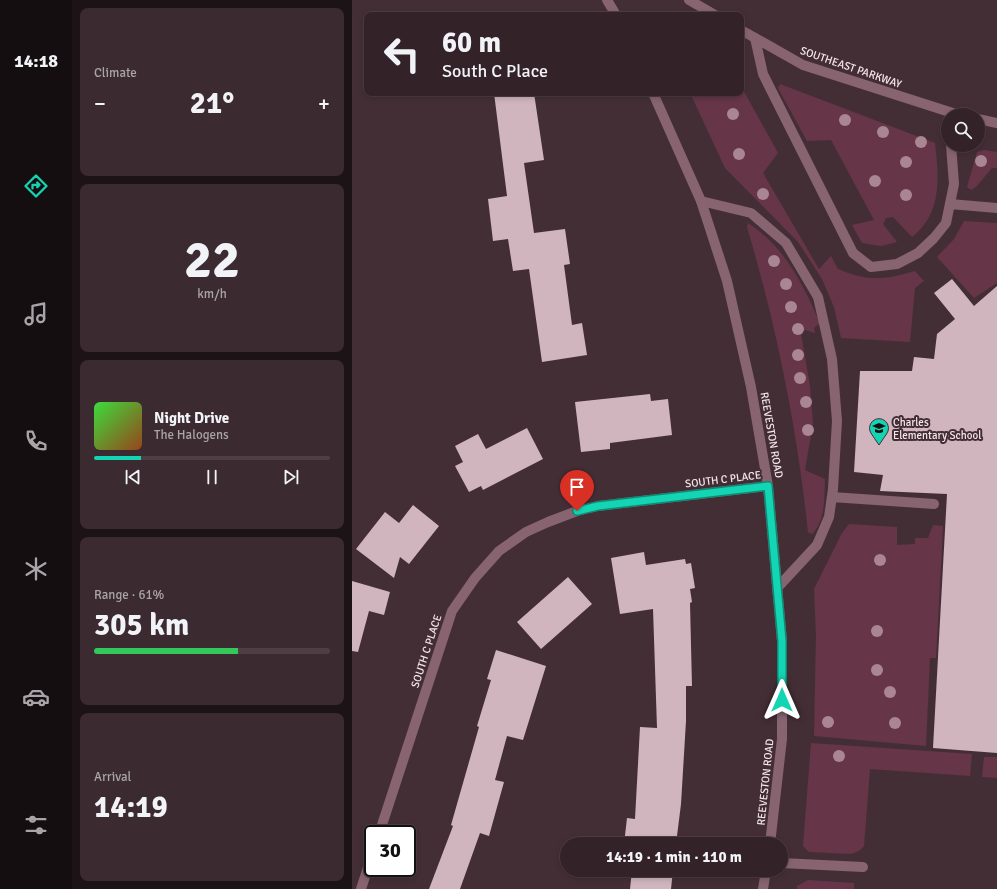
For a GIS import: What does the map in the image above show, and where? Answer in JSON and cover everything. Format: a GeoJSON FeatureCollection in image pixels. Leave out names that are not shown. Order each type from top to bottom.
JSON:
{"type":"FeatureCollection","features":[{"type":"Feature","properties":{"kind":"street"},"geometry":{"type":"LineString","coordinates":[[607,0],[614,12]]}},
{"type":"Feature","properties":{"kind":"street"},"geometry":{"type":"LineString","coordinates":[[689,0],[710,12]]}},
{"type":"Feature","properties":{"kind":"street","name":"SOUTHEAST PARKWAY"},"geometry":{"type":"LineString","coordinates":[[744,32],[803,65],[941,110]]}},
{"type":"Feature","properties":{"kind":"street"},"geometry":{"type":"LineString","coordinates":[[755,38],[763,74],[853,253],[871,267],[897,264],[918,253],[934,238],[946,223],[954,184],[952,152]]}},
{"type":"Feature","properties":{"kind":"street","name":"REEVESTON ROAD"},"geometry":{"type":"LineString","coordinates":[[654,96],[701,201],[727,281],[751,387],[768,486],[782,641],[782,739],[771,837]]}},
{"type":"Feature","properties":{"kind":"street"},"geometry":{"type":"LineString","coordinates":[[985,120],[997,122]]}},
{"type":"Feature","properties":{"kind":"street"},"geometry":{"type":"LineString","coordinates":[[701,201],[751,213],[786,243],[818,297],[832,359],[837,421],[832,497],[829,517],[817,545],[778,587]]}},
{"type":"Feature","properties":{"kind":"street"},"geometry":{"type":"LineString","coordinates":[[950,204],[997,208]]}},
{"type":"Feature","properties":{"kind":"street","name":"SOUTH C PLACE"},"geometry":{"type":"LineString","coordinates":[[382,825],[452,611],[475,578],[499,551],[526,532],[577,511],[598,506],[768,486]]}},
{"type":"Feature","properties":{"kind":"street"},"geometry":{"type":"LineString","coordinates":[[832,497],[934,504]]}},
{"type":"Feature","properties":{"kind":"street"},"geometry":{"type":"LineString","coordinates":[[788,863],[863,867]]}},
{"type":"Feature","properties":{"kind":"street"},"geometry":{"type":"LineString","coordinates":[[361,889],[365,877]]}},
{"type":"Feature","properties":{"kind":"street"},"geometry":{"type":"LineString","coordinates":[[763,889],[765,877]]}},
{"type":"Feature","properties":{"kind":"shaded area"},"geometry":{"type":"Polygon","coordinates":[[[780,84],[935,143],[937,169],[936,194],[934,206],[929,218],[922,228],[912,237],[893,217],[886,218],[883,224],[897,242],[881,246],[862,243],[852,225],[874,220],[831,140],[807,141],[778,88],[780,84]]]}},
{"type":"Feature","properties":{"kind":"shaded area"},"geometry":{"type":"Polygon","coordinates":[[[744,91],[778,153],[763,173],[819,269],[831,256],[838,269],[859,276],[868,278],[885,278],[915,271],[924,281],[915,288],[910,342],[841,338],[834,307],[822,279],[798,242],[725,168],[691,96],[744,96],[744,91]]]}},
{"type":"Feature","properties":{"kind":"shaded area"},"geometry":{"type":"Polygon","coordinates":[[[985,150],[997,152],[997,168],[992,168],[976,187],[971,190],[967,187],[977,152],[985,152],[985,150]]]}},
{"type":"Feature","properties":{"kind":"shaded area"},"geometry":{"type":"Polygon","coordinates":[[[964,221],[997,223],[997,283],[974,298],[937,257],[954,239],[964,221]]]}},
{"type":"Feature","properties":{"kind":"shaded area"},"geometry":{"type":"Polygon","coordinates":[[[748,223],[773,244],[792,267],[820,323],[814,328],[815,333],[805,330],[801,334],[810,386],[813,423],[805,470],[825,479],[822,515],[817,528],[812,534],[808,532],[798,455],[785,378],[768,303],[747,227],[748,223]]]}},
{"type":"Feature","properties":{"kind":"shaded area"},"geometry":{"type":"Polygon","coordinates":[[[849,524],[897,527],[897,545],[915,544],[915,538],[928,538],[933,525],[943,526],[936,658],[930,658],[926,746],[814,736],[816,635],[814,589],[842,533],[849,524]]]}},
{"type":"Feature","properties":{"kind":"shaded area"},"geometry":{"type":"Polygon","coordinates":[[[811,743],[972,754],[970,776],[870,769],[864,846],[859,851],[851,854],[809,852],[803,846],[811,743]]]}},
{"type":"Feature","properties":{"kind":"shaded area"},"geometry":{"type":"Polygon","coordinates":[[[984,757],[997,757],[997,778],[982,777],[984,757]]]}},
{"type":"Feature","properties":{"kind":"shaded area"},"geometry":{"type":"Polygon","coordinates":[[[808,880],[854,883],[854,889],[797,889],[797,886],[808,880]]]}},
{"type":"Feature","properties":{"kind":"building"},"geometry":{"type":"Polygon","coordinates":[[[494,96],[534,96],[544,160],[524,163],[534,233],[565,229],[570,264],[564,265],[572,325],[582,323],[587,355],[542,362],[529,269],[513,271],[508,239],[493,241],[488,199],[507,196],[494,96]]]}},
{"type":"Feature","properties":{"kind":"building"},"geometry":{"type":"Polygon","coordinates":[[[952,279],[974,306],[997,286],[997,753],[933,748],[947,494],[880,491],[883,475],[854,472],[860,371],[912,371],[914,357],[934,359],[937,334],[955,319],[934,293],[952,279]]]}},
{"type":"Feature","properties":{"kind":"building"},"geometry":{"type":"Polygon","coordinates":[[[650,394],[651,401],[668,399],[672,435],[610,443],[610,449],[581,452],[575,402],[650,394]]]}},
{"type":"Feature","properties":{"kind":"building"},"geometry":{"type":"Polygon","coordinates":[[[527,428],[543,459],[483,490],[481,486],[469,492],[455,466],[463,462],[455,446],[478,434],[486,449],[527,428]]]}},
{"type":"Feature","properties":{"kind":"building"},"geometry":{"type":"Polygon","coordinates":[[[413,505],[439,526],[409,564],[400,557],[394,578],[356,549],[385,512],[399,523],[413,505]]]}},
{"type":"Feature","properties":{"kind":"building"},"geometry":{"type":"Polygon","coordinates":[[[644,552],[646,565],[685,559],[686,564],[691,563],[695,588],[690,589],[692,602],[690,603],[692,686],[686,686],[686,721],[681,804],[677,837],[625,837],[627,818],[635,819],[640,727],[657,728],[653,609],[620,614],[611,558],[644,552]]]}},
{"type":"Feature","properties":{"kind":"building"},"geometry":{"type":"Polygon","coordinates":[[[568,577],[592,604],[541,649],[517,622],[568,577]]]}},
{"type":"Feature","properties":{"kind":"building"},"geometry":{"type":"Polygon","coordinates":[[[352,581],[390,592],[384,615],[369,611],[358,652],[352,651],[352,581]]]}},
{"type":"Feature","properties":{"kind":"building"},"geometry":{"type":"Polygon","coordinates":[[[496,650],[546,666],[523,740],[507,736],[495,780],[504,782],[489,836],[480,833],[460,889],[429,889],[453,826],[451,825],[479,727],[477,726],[491,680],[487,679],[496,650]]]}},
{"type":"Feature","properties":{"kind":"building"},"geometry":{"type":"Polygon","coordinates":[[[631,877],[672,877],[671,889],[630,889],[631,877]]]}},
{"type":"Feature","properties":{"kind":"place","name":"Charles Elementary School"},"geometry":{"type":"Point","coordinates":[879,445]}},
{"type":"Feature","properties":{"kind":"route"},"geometry":{"type":"LineString","coordinates":[[577,511],[598,506],[768,486],[776,555],[782,641],[782,700]]}}]}
